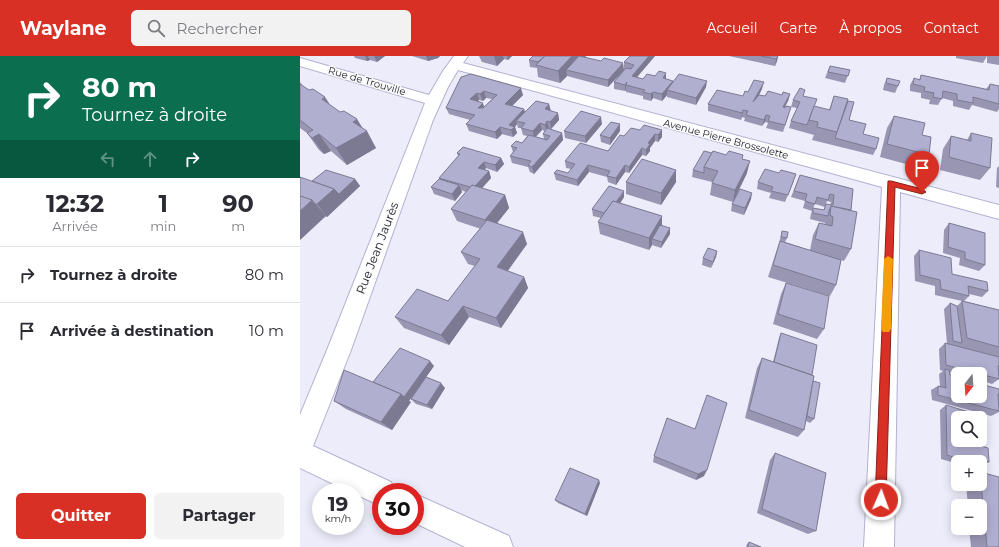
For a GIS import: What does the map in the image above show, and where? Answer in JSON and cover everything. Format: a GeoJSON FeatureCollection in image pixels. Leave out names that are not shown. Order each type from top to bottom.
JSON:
{"type":"FeatureCollection","features":[{"type":"Feature","properties":{"kind":"street","name":"Rue Jean Jaurès"},"geometry":{"type":"LineString","coordinates":[[300,444],[305,420],[434,101],[458,61]]}},
{"type":"Feature","properties":{"kind":"street","name":"Avenue Pierre Brossolette"},"geometry":{"type":"LineString","coordinates":[[458,61],[999,212]]}},
{"type":"Feature","properties":{"kind":"street","name":"Rue de Trouville"},"geometry":{"type":"LineString","coordinates":[[300,62],[434,101]]}},
{"type":"Feature","properties":{"kind":"street"},"geometry":{"type":"LineString","coordinates":[[879,547],[891,183]]}},
{"type":"Feature","properties":{"kind":"street"},"geometry":{"type":"LineString","coordinates":[[300,454],[372,488]]}},
{"type":"Feature","properties":{"kind":"street"},"geometry":{"type":"LineString","coordinates":[[424,512],[498,547]]}},
{"type":"Feature","properties":{"kind":"building"},"geometry":{"type":"Polygon","coordinates":[[[533,56],[545,56],[538,62],[529,60],[533,56]]]}},
{"type":"Feature","properties":{"kind":"building"},"geometry":{"type":"Polygon","coordinates":[[[545,56],[572,56],[558,71],[536,65],[545,56]]]}},
{"type":"Feature","properties":{"kind":"building"},"geometry":{"type":"Polygon","coordinates":[[[579,56],[601,61],[604,58],[623,63],[608,80],[566,70],[579,56]]]}},
{"type":"Feature","properties":{"kind":"building"},"geometry":{"type":"Polygon","coordinates":[[[630,56],[649,56],[632,76],[643,79],[647,74],[655,76],[659,71],[666,73],[663,78],[673,81],[662,94],[643,92],[645,90],[626,85],[627,82],[625,85],[614,82],[626,68],[631,69],[634,65],[624,62],[630,56]]]}},
{"type":"Feature","properties":{"kind":"building"},"geometry":{"type":"Polygon","coordinates":[[[761,56],[778,56],[776,59],[761,56]]]}},
{"type":"Feature","properties":{"kind":"building"},"geometry":{"type":"Polygon","coordinates":[[[830,66],[850,70],[848,76],[828,72],[830,66]]]}},
{"type":"Feature","properties":{"kind":"building"},"geometry":{"type":"Polygon","coordinates":[[[471,74],[521,88],[505,104],[524,109],[509,125],[515,127],[511,130],[500,127],[495,132],[466,124],[475,115],[446,108],[461,77],[471,74]],[[484,91],[480,94],[477,93],[470,99],[483,103],[478,108],[483,108],[497,95],[484,91]]]}},
{"type":"Feature","properties":{"kind":"building"},"geometry":{"type":"Polygon","coordinates":[[[679,74],[707,81],[696,98],[667,90],[679,74]]]}},
{"type":"Feature","properties":{"kind":"building"},"geometry":{"type":"Polygon","coordinates":[[[921,75],[989,90],[990,84],[999,86],[999,104],[973,97],[973,103],[957,100],[957,94],[943,91],[942,99],[933,97],[934,93],[924,91],[925,87],[913,84],[914,78],[920,80],[921,75]]]}},
{"type":"Feature","properties":{"kind":"building"},"geometry":{"type":"Polygon","coordinates":[[[887,78],[900,81],[898,86],[886,83],[887,78]]]}},
{"type":"Feature","properties":{"kind":"building"},"geometry":{"type":"Polygon","coordinates":[[[754,80],[764,82],[753,102],[759,95],[765,96],[768,91],[782,95],[783,92],[790,94],[783,107],[791,107],[785,125],[768,121],[770,116],[766,115],[764,120],[746,115],[748,111],[743,110],[742,113],[708,104],[717,90],[743,96],[745,91],[748,92],[754,80]]]}},
{"type":"Feature","properties":{"kind":"building"},"geometry":{"type":"Polygon","coordinates":[[[300,84],[309,90],[313,89],[325,97],[322,99],[340,112],[344,111],[357,119],[353,122],[367,131],[336,148],[319,134],[312,138],[307,133],[313,130],[300,120],[300,84]]]}},
{"type":"Feature","properties":{"kind":"building"},"geometry":{"type":"Polygon","coordinates":[[[800,88],[805,90],[803,96],[817,99],[807,125],[791,121],[800,102],[793,100],[800,88]]]}},
{"type":"Feature","properties":{"kind":"building"},"geometry":{"type":"Polygon","coordinates":[[[834,96],[848,99],[837,132],[817,127],[818,122],[809,120],[814,106],[830,110],[834,96]]]}},
{"type":"Feature","properties":{"kind":"building"},"geometry":{"type":"Polygon","coordinates":[[[536,101],[549,104],[545,109],[558,113],[550,122],[547,121],[545,125],[540,123],[533,131],[521,128],[525,123],[516,121],[536,101]]]}},
{"type":"Feature","properties":{"kind":"building"},"geometry":{"type":"Polygon","coordinates":[[[848,101],[854,102],[849,120],[866,124],[863,134],[879,138],[876,149],[835,138],[848,101]]]}},
{"type":"Feature","properties":{"kind":"building"},"geometry":{"type":"Polygon","coordinates":[[[581,111],[601,117],[585,136],[564,131],[581,111]]]}},
{"type":"Feature","properties":{"kind":"building"},"geometry":{"type":"Polygon","coordinates":[[[894,116],[925,123],[922,135],[931,137],[929,155],[887,144],[894,116]]]}},
{"type":"Feature","properties":{"kind":"building"},"geometry":{"type":"Polygon","coordinates":[[[611,122],[620,124],[610,138],[600,135],[611,122]]]}},
{"type":"Feature","properties":{"kind":"building"},"geometry":{"type":"Polygon","coordinates":[[[644,125],[662,130],[658,135],[655,134],[648,143],[650,144],[646,150],[642,148],[629,167],[625,165],[616,178],[607,176],[610,171],[588,165],[577,180],[554,173],[557,170],[568,173],[575,164],[565,161],[580,143],[608,151],[620,135],[624,136],[631,128],[640,130],[644,125]]]}},
{"type":"Feature","properties":{"kind":"building"},"geometry":{"type":"Polygon","coordinates":[[[547,128],[562,133],[532,167],[528,165],[531,161],[510,156],[517,148],[511,146],[516,141],[522,143],[529,135],[547,140],[550,136],[543,134],[547,128]]]}},
{"type":"Feature","properties":{"kind":"building"},"geometry":{"type":"Polygon","coordinates":[[[971,133],[992,138],[990,168],[949,157],[951,136],[971,141],[971,133]]]}},
{"type":"Feature","properties":{"kind":"building"},"geometry":{"type":"Polygon","coordinates":[[[463,147],[501,158],[495,165],[484,162],[478,168],[489,171],[475,186],[472,185],[470,187],[439,178],[460,154],[457,153],[463,147]]]}},
{"type":"Feature","properties":{"kind":"building"},"geometry":{"type":"Polygon","coordinates":[[[704,151],[712,153],[704,167],[704,173],[693,170],[704,151]]]}},
{"type":"Feature","properties":{"kind":"building"},"geometry":{"type":"Polygon","coordinates":[[[713,151],[726,155],[729,151],[743,155],[742,159],[750,161],[735,190],[712,183],[718,171],[704,167],[713,151]]]}},
{"type":"Feature","properties":{"kind":"building"},"geometry":{"type":"Polygon","coordinates":[[[642,159],[676,170],[661,193],[626,182],[642,159]]]}},
{"type":"Feature","properties":{"kind":"building"},"geometry":{"type":"Polygon","coordinates":[[[765,169],[779,173],[781,170],[796,174],[788,195],[771,191],[773,187],[758,182],[765,169]]]}},
{"type":"Feature","properties":{"kind":"building"},"geometry":{"type":"Polygon","coordinates":[[[326,170],[355,179],[339,194],[334,189],[312,181],[326,170]]]}},
{"type":"Feature","properties":{"kind":"building"},"geometry":{"type":"Polygon","coordinates":[[[800,175],[853,189],[851,210],[831,206],[828,216],[813,213],[813,208],[824,210],[826,204],[833,205],[834,195],[830,194],[828,200],[817,197],[815,204],[805,201],[807,194],[794,191],[800,175]]]}},
{"type":"Feature","properties":{"kind":"building"},"geometry":{"type":"Polygon","coordinates":[[[300,177],[334,189],[317,204],[315,204],[312,200],[300,196],[300,177]]]}},
{"type":"Feature","properties":{"kind":"building"},"geometry":{"type":"Polygon","coordinates":[[[439,179],[459,185],[452,194],[431,187],[439,179]]]}},
{"type":"Feature","properties":{"kind":"building"},"geometry":{"type":"Polygon","coordinates":[[[472,185],[505,195],[485,220],[451,209],[472,185]]]}},
{"type":"Feature","properties":{"kind":"building"},"geometry":{"type":"Polygon","coordinates":[[[609,186],[624,191],[616,202],[613,201],[604,213],[592,209],[609,186]]]}},
{"type":"Feature","properties":{"kind":"building"},"geometry":{"type":"Polygon","coordinates":[[[740,189],[752,193],[745,208],[732,204],[740,189]]]}},
{"type":"Feature","properties":{"kind":"building"},"geometry":{"type":"Polygon","coordinates":[[[300,196],[312,200],[300,211],[300,196]]]}},
{"type":"Feature","properties":{"kind":"building"},"geometry":{"type":"Polygon","coordinates":[[[613,201],[662,216],[649,238],[598,222],[613,201]]]}},
{"type":"Feature","properties":{"kind":"building"},"geometry":{"type":"Polygon","coordinates":[[[831,206],[857,212],[851,249],[815,239],[819,223],[832,226],[833,217],[830,215],[831,206]]]}},
{"type":"Feature","properties":{"kind":"building"},"geometry":{"type":"Polygon","coordinates":[[[487,220],[523,232],[497,267],[524,277],[496,318],[463,306],[441,335],[395,317],[417,289],[448,301],[480,259],[461,252],[487,220]]]}},
{"type":"Feature","properties":{"kind":"building"},"geometry":{"type":"Polygon","coordinates":[[[949,223],[985,233],[985,265],[965,259],[965,252],[948,247],[949,223]]]}},
{"type":"Feature","properties":{"kind":"building"},"geometry":{"type":"Polygon","coordinates":[[[660,225],[670,228],[662,242],[652,239],[660,225]]]}},
{"type":"Feature","properties":{"kind":"building"},"geometry":{"type":"Polygon","coordinates":[[[782,231],[788,232],[787,238],[781,237],[782,231]]]}},
{"type":"Feature","properties":{"kind":"building"},"geometry":{"type":"Polygon","coordinates":[[[780,241],[841,260],[836,285],[773,265],[780,241]]]}},
{"type":"Feature","properties":{"kind":"building"},"geometry":{"type":"Polygon","coordinates":[[[708,248],[717,251],[713,262],[703,258],[708,248]]]}},
{"type":"Feature","properties":{"kind":"building"},"geometry":{"type":"Polygon","coordinates":[[[919,250],[951,258],[952,274],[987,282],[988,291],[968,286],[969,296],[941,289],[940,280],[920,275],[919,250]]]}},
{"type":"Feature","properties":{"kind":"building"},"geometry":{"type":"Polygon","coordinates":[[[786,283],[829,296],[824,329],[778,314],[786,283]]]}},
{"type":"Feature","properties":{"kind":"building"},"geometry":{"type":"Polygon","coordinates":[[[962,301],[999,310],[999,347],[967,338],[962,301]]]}},
{"type":"Feature","properties":{"kind":"building"},"geometry":{"type":"Polygon","coordinates":[[[950,303],[957,306],[962,343],[953,341],[950,303]]]}},
{"type":"Feature","properties":{"kind":"building"},"geometry":{"type":"Polygon","coordinates":[[[781,333],[817,345],[812,375],[774,362],[781,333]]]}},
{"type":"Feature","properties":{"kind":"building"},"geometry":{"type":"Polygon","coordinates":[[[945,343],[999,357],[999,379],[987,376],[987,367],[954,367],[946,365],[945,343]]]}},
{"type":"Feature","properties":{"kind":"building"},"geometry":{"type":"Polygon","coordinates":[[[400,348],[430,361],[404,397],[401,394],[373,382],[400,348]]]}},
{"type":"Feature","properties":{"kind":"building"},"geometry":{"type":"Polygon","coordinates":[[[762,358],[814,376],[804,430],[749,410],[762,358]]]}},
{"type":"Feature","properties":{"kind":"building"},"geometry":{"type":"Polygon","coordinates":[[[945,369],[949,370],[951,375],[951,398],[938,395],[938,386],[946,388],[945,369]]]}},
{"type":"Feature","properties":{"kind":"building"},"geometry":{"type":"Polygon","coordinates":[[[344,370],[401,394],[381,422],[334,401],[344,370]]]}},
{"type":"Feature","properties":{"kind":"building"},"geometry":{"type":"Polygon","coordinates":[[[426,377],[441,383],[427,405],[411,399],[426,377]]]}},
{"type":"Feature","properties":{"kind":"building"},"geometry":{"type":"Polygon","coordinates":[[[813,381],[820,383],[814,419],[807,416],[813,381]]]}},
{"type":"Feature","properties":{"kind":"building"},"geometry":{"type":"Polygon","coordinates":[[[987,386],[999,389],[999,411],[968,403],[987,403],[987,386]]]}},
{"type":"Feature","properties":{"kind":"building"},"geometry":{"type":"Polygon","coordinates":[[[707,395],[727,403],[707,470],[698,474],[654,456],[667,418],[695,429],[707,395]]]}},
{"type":"Feature","properties":{"kind":"building"},"geometry":{"type":"Polygon","coordinates":[[[946,405],[966,411],[951,411],[951,447],[988,448],[989,462],[987,462],[987,455],[951,455],[951,456],[947,455],[946,405]]]}},
{"type":"Feature","properties":{"kind":"building"},"geometry":{"type":"Polygon","coordinates":[[[775,453],[826,473],[816,531],[762,509],[775,453]]]}},
{"type":"Feature","properties":{"kind":"building"},"geometry":{"type":"Polygon","coordinates":[[[570,468],[599,480],[585,514],[555,500],[570,468]]]}},
{"type":"Feature","properties":{"kind":"building"},"geometry":{"type":"Polygon","coordinates":[[[987,474],[999,477],[999,547],[987,547],[987,499],[983,499],[982,491],[987,491],[987,474]]]}},
{"type":"Feature","properties":{"kind":"building"},"geometry":{"type":"Polygon","coordinates":[[[749,542],[761,547],[748,547],[749,542]]]}},
{"type":"Feature","properties":{"kind":"slow traffic"},"geometry":{"type":"LineString","coordinates":[[886,329],[888,259]]}},
{"type":"Feature","properties":{"kind":"route"},"geometry":{"type":"LineString","coordinates":[[881,500],[891,183],[922,192]]}}]}
